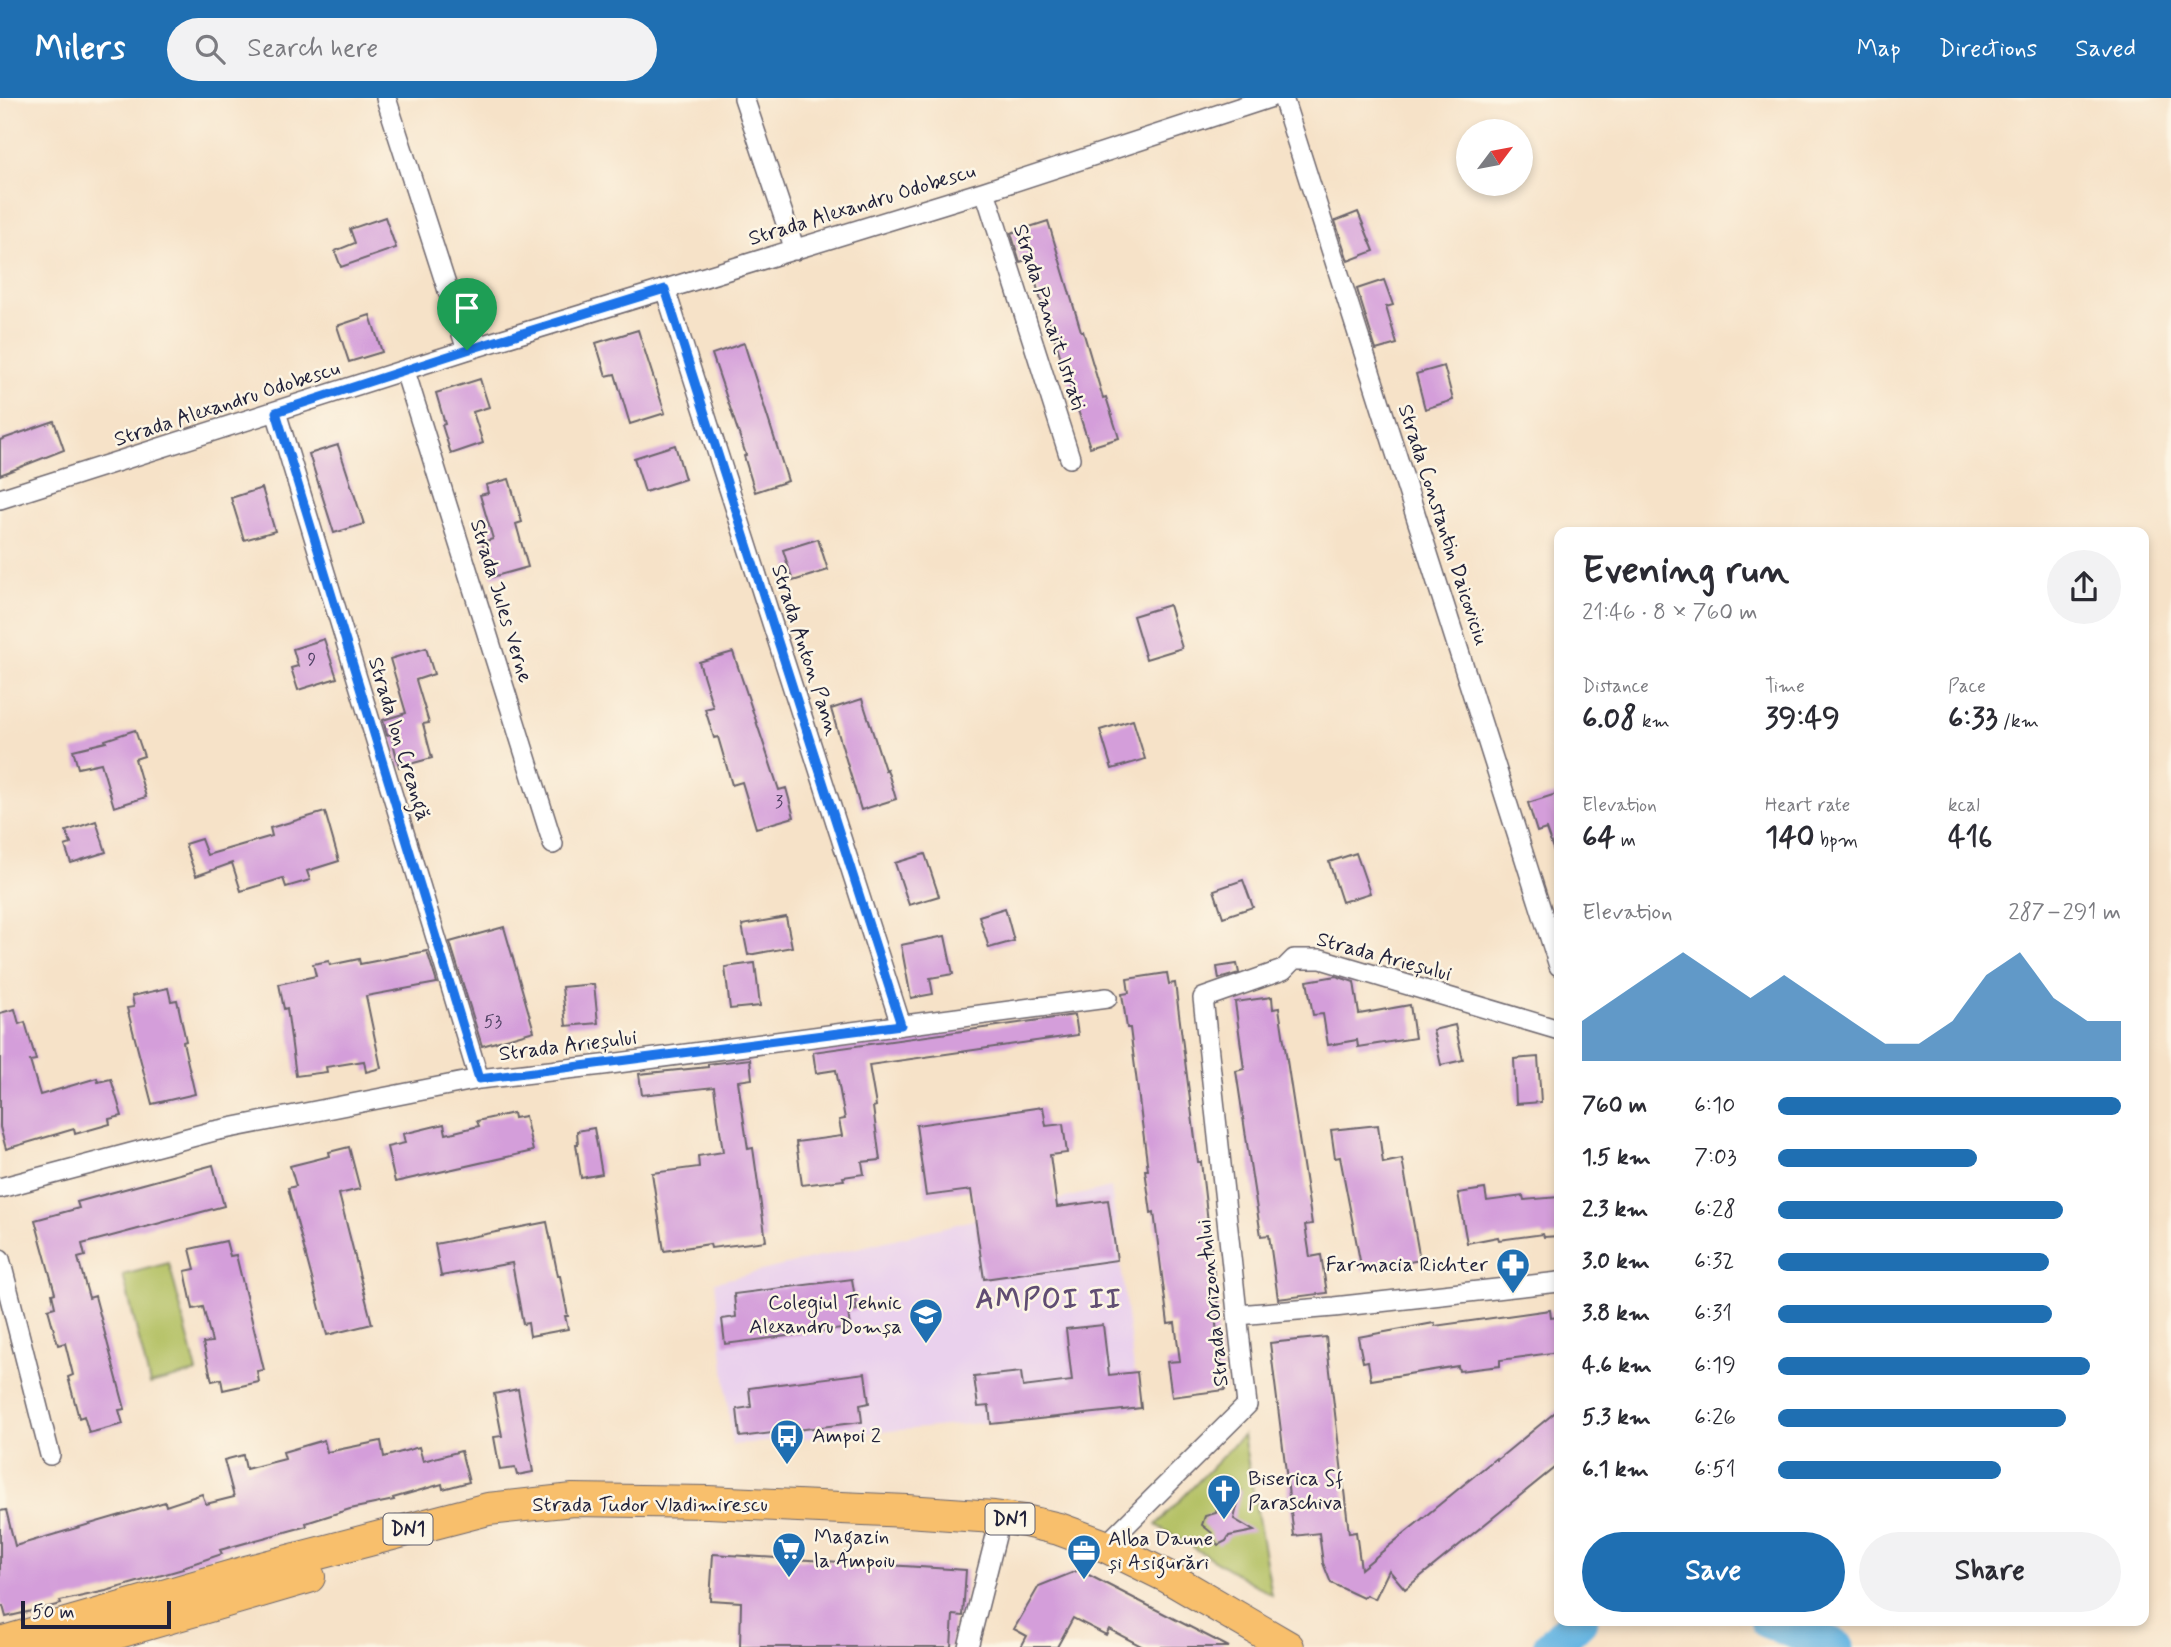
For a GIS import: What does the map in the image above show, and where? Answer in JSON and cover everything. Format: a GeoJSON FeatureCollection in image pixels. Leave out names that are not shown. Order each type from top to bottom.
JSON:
{"type":"FeatureCollection","features":[{"type":"Feature","properties":{"kind":"main road","name":"Strada Tudor Vladimirescu"},"geometry":{"type":"LineString","coordinates":[[0,1643],[331,1549],[488,1509],[573,1500],[708,1502],[994,1517],[1059,1529],[1105,1546],[1168,1577],[1288,1647]]}},
{"type":"Feature","properties":{"kind":"main road","name":"Strada Tudor Vladimirescu"},"geometry":{"type":"LineString","coordinates":[[67,1647],[336,1570],[493,1530],[576,1518],[826,1525],[996,1536],[1057,1547],[1163,1593],[1255,1647]]}},
{"type":"Feature","properties":{"kind":"street"},"geometry":{"type":"LineString","coordinates":[[386,98],[467,350]]}},
{"type":"Feature","properties":{"kind":"street"},"geometry":{"type":"LineString","coordinates":[[744,98],[795,250]]}},
{"type":"Feature","properties":{"kind":"street","name":"Strada Alexandru Odobescu"},"geometry":{"type":"LineString","coordinates":[[0,499],[467,350],[985,191],[1269,98]]}},
{"type":"Feature","properties":{"kind":"street","name":"Strada Constantin Daicoviciu"},"geometry":{"type":"LineString","coordinates":[[1283,98],[1554,950]]}},
{"type":"Feature","properties":{"kind":"street","name":"Strada Panait Istrati"},"geometry":{"type":"LineString","coordinates":[[985,191],[1070,457]]}},
{"type":"Feature","properties":{"kind":"street","name":"Strada Anton Pann"},"geometry":{"type":"LineString","coordinates":[[665,289],[901,1025]]}},
{"type":"Feature","properties":{"kind":"street","name":"Strada Jules Verne"},"geometry":{"type":"LineString","coordinates":[[405,371],[554,844]]}},
{"type":"Feature","properties":{"kind":"street","name":"Strada Ion Creangă"},"geometry":{"type":"LineString","coordinates":[[276,412],[479,1079]]}},
{"type":"Feature","properties":{"kind":"street","name":"Strada Arieșului"},"geometry":{"type":"LineString","coordinates":[[1203,998],[1283,970],[1294,959],[1321,959],[1554,1029]]}},
{"type":"Feature","properties":{"kind":"street","name":"Strada Arieșului"},"geometry":{"type":"LineString","coordinates":[[0,1188],[214,1131],[479,1079],[1107,998]]}},
{"type":"Feature","properties":{"kind":"street","name":"Strada Orizontului"},"geometry":{"type":"LineString","coordinates":[[1105,1546],[1247,1405],[1203,998]]}},
{"type":"Feature","properties":{"kind":"street"},"geometry":{"type":"LineString","coordinates":[[0,1259],[50,1455]]}},
{"type":"Feature","properties":{"kind":"street"},"geometry":{"type":"LineString","coordinates":[[1238,1315],[1554,1283]]}},
{"type":"Feature","properties":{"kind":"street"},"geometry":{"type":"LineString","coordinates":[[968,1647],[996,1536]]}},
{"type":"Feature","properties":{"kind":"shaded area","name":"Colegiul Tehnic Alexandru Domșa"},"geometry":{"type":"Polygon","coordinates":[[[1111,1187],[1139,1409],[732,1445],[715,1282],[1111,1187]]]}},
{"type":"Feature","properties":{"kind":"green space"},"geometry":{"type":"Polygon","coordinates":[[[169,1263],[197,1372],[150,1384],[123,1275],[169,1263]]]}},
{"type":"Feature","properties":{"kind":"green space"},"geometry":{"type":"Polygon","coordinates":[[[1243,1435],[1272,1595],[1156,1525],[1243,1435]]]}},
{"type":"Feature","properties":{"kind":"building"},"geometry":{"type":"Polygon","coordinates":[[[1358,212],[1374,251],[1348,261],[1335,221],[1358,212]]]}},
{"type":"Feature","properties":{"kind":"building"},"geometry":{"type":"Polygon","coordinates":[[[385,217],[396,248],[341,267],[335,251],[355,243],[350,229],[385,217]]]}},
{"type":"Feature","properties":{"kind":"building"},"geometry":{"type":"Polygon","coordinates":[[[1048,221],[1081,331],[1119,438],[1090,447],[1029,259],[1020,262],[1011,233],[1048,221]]]}},
{"type":"Feature","properties":{"kind":"building"},"geometry":{"type":"Polygon","coordinates":[[[1384,280],[1393,305],[1386,307],[1397,344],[1376,350],[1357,289],[1384,280]]]}},
{"type":"Feature","properties":{"kind":"building"},"geometry":{"type":"Polygon","coordinates":[[[370,315],[382,352],[349,362],[337,326],[370,315]]]}},
{"type":"Feature","properties":{"kind":"building"},"geometry":{"type":"Polygon","coordinates":[[[638,330],[665,413],[630,424],[615,374],[606,376],[596,343],[638,330]]]}},
{"type":"Feature","properties":{"kind":"building"},"geometry":{"type":"Polygon","coordinates":[[[744,343],[788,481],[755,492],[744,456],[746,455],[712,354],[744,343]]]}},
{"type":"Feature","properties":{"kind":"building"},"geometry":{"type":"Polygon","coordinates":[[[1444,366],[1453,400],[1425,409],[1416,374],[1444,366]]]}},
{"type":"Feature","properties":{"kind":"building"},"geometry":{"type":"Polygon","coordinates":[[[480,379],[489,407],[473,412],[483,443],[451,454],[436,393],[480,379]]]}},
{"type":"Feature","properties":{"kind":"building"},"geometry":{"type":"Polygon","coordinates":[[[54,421],[64,450],[0,475],[0,440],[54,421]]]}},
{"type":"Feature","properties":{"kind":"building"},"geometry":{"type":"Polygon","coordinates":[[[338,445],[364,524],[334,533],[309,454],[338,445]]]}},
{"type":"Feature","properties":{"kind":"building"},"geometry":{"type":"Polygon","coordinates":[[[675,445],[685,479],[645,492],[634,458],[675,445]]]}},
{"type":"Feature","properties":{"kind":"building"},"geometry":{"type":"Polygon","coordinates":[[[509,479],[522,522],[516,524],[528,567],[492,577],[482,542],[493,539],[480,495],[488,493],[486,485],[509,479]]]}},
{"type":"Feature","properties":{"kind":"building"},"geometry":{"type":"Polygon","coordinates":[[[262,488],[275,531],[244,540],[231,498],[262,488]]]}},
{"type":"Feature","properties":{"kind":"building"},"geometry":{"type":"Polygon","coordinates":[[[818,539],[828,570],[793,581],[783,550],[818,539]]]}},
{"type":"Feature","properties":{"kind":"building"},"geometry":{"type":"Polygon","coordinates":[[[1169,605],[1182,648],[1146,659],[1133,616],[1169,605]]]}},
{"type":"Feature","properties":{"kind":"building"},"geometry":{"type":"Polygon","coordinates":[[[324,639],[337,678],[298,690],[291,668],[298,666],[293,649],[324,639]]]}},
{"type":"Feature","properties":{"kind":"building"},"geometry":{"type":"Polygon","coordinates":[[[426,648],[434,674],[416,680],[429,723],[423,724],[432,758],[399,767],[391,734],[387,735],[383,720],[406,713],[390,659],[426,648]]]}},
{"type":"Feature","properties":{"kind":"building"},"geometry":{"type":"Polygon","coordinates":[[[733,652],[779,790],[786,788],[794,817],[756,828],[742,782],[732,785],[718,737],[714,738],[705,709],[713,707],[699,662],[733,652]]]}},
{"type":"Feature","properties":{"kind":"building"},"geometry":{"type":"Polygon","coordinates":[[[862,699],[896,799],[861,810],[831,709],[862,699]]]}},
{"type":"Feature","properties":{"kind":"building"},"geometry":{"type":"Polygon","coordinates":[[[1133,720],[1145,759],[1112,769],[1100,730],[1133,720]]]}},
{"type":"Feature","properties":{"kind":"building"},"geometry":{"type":"Polygon","coordinates":[[[135,730],[144,756],[135,759],[146,797],[114,807],[101,763],[78,768],[73,750],[106,742],[105,740],[135,730]]]}},
{"type":"Feature","properties":{"kind":"building"},"geometry":{"type":"Polygon","coordinates":[[[1554,795],[1554,852],[1546,829],[1537,832],[1528,803],[1554,795]]]}},
{"type":"Feature","properties":{"kind":"building"},"geometry":{"type":"Polygon","coordinates":[[[325,812],[339,861],[307,871],[310,880],[286,887],[283,878],[241,891],[232,863],[196,876],[185,844],[201,839],[207,855],[272,836],[270,828],[325,812]]]}},
{"type":"Feature","properties":{"kind":"building"},"geometry":{"type":"Polygon","coordinates":[[[96,821],[106,852],[71,863],[65,846],[71,844],[66,831],[96,821]]]}},
{"type":"Feature","properties":{"kind":"building"},"geometry":{"type":"Polygon","coordinates":[[[1356,853],[1370,893],[1342,902],[1329,862],[1356,853]]]}},
{"type":"Feature","properties":{"kind":"building"},"geometry":{"type":"Polygon","coordinates":[[[925,854],[939,896],[909,905],[895,863],[925,854]]]}},
{"type":"Feature","properties":{"kind":"building"},"geometry":{"type":"Polygon","coordinates":[[[1243,880],[1253,907],[1223,917],[1214,890],[1243,880]]]}},
{"type":"Feature","properties":{"kind":"building"},"geometry":{"type":"Polygon","coordinates":[[[1005,908],[1014,941],[989,948],[979,916],[1005,908]]]}},
{"type":"Feature","properties":{"kind":"building"},"geometry":{"type":"Polygon","coordinates":[[[786,917],[792,947],[748,955],[742,925],[786,917]]]}},
{"type":"Feature","properties":{"kind":"building"},"geometry":{"type":"Polygon","coordinates":[[[504,927],[534,1031],[482,1046],[450,942],[504,927]]]}},
{"type":"Feature","properties":{"kind":"building"},"geometry":{"type":"Polygon","coordinates":[[[945,936],[953,974],[930,978],[933,994],[911,998],[901,945],[945,936]]]}},
{"type":"Feature","properties":{"kind":"building"},"geometry":{"type":"Polygon","coordinates":[[[427,951],[437,983],[366,996],[381,1068],[366,1072],[364,1061],[326,1067],[327,1072],[296,1076],[287,1008],[284,1009],[279,984],[316,976],[313,964],[329,961],[330,965],[359,959],[360,964],[427,951]]]}},
{"type":"Feature","properties":{"kind":"building"},"geometry":{"type":"Polygon","coordinates":[[[755,963],[760,1006],[730,1009],[725,967],[755,963]]]}},
{"type":"Feature","properties":{"kind":"building"},"geometry":{"type":"Polygon","coordinates":[[[1237,964],[1239,973],[1219,979],[1217,967],[1237,964]]]}},
{"type":"Feature","properties":{"kind":"building"},"geometry":{"type":"Polygon","coordinates":[[[1167,973],[1169,984],[1175,983],[1198,1162],[1201,1162],[1219,1317],[1215,1317],[1225,1390],[1172,1397],[1167,1362],[1180,1361],[1175,1323],[1168,1324],[1154,1212],[1151,1213],[1145,1170],[1148,1170],[1130,1028],[1127,1028],[1122,994],[1129,993],[1127,979],[1167,973]]]}},
{"type":"Feature","properties":{"kind":"building"},"geometry":{"type":"Polygon","coordinates":[[[1336,976],[1354,982],[1359,1014],[1410,1005],[1415,1038],[1358,1047],[1357,1040],[1328,1045],[1323,1014],[1313,1015],[1307,981],[1336,976]]]}},
{"type":"Feature","properties":{"kind":"building"},"geometry":{"type":"Polygon","coordinates":[[[594,984],[598,1023],[566,1026],[562,987],[594,984]]]}},
{"type":"Feature","properties":{"kind":"building"},"geometry":{"type":"Polygon","coordinates":[[[168,988],[171,1001],[177,1000],[195,1094],[152,1104],[127,1008],[134,1007],[132,996],[168,988]]]}},
{"type":"Feature","properties":{"kind":"building"},"geometry":{"type":"Polygon","coordinates":[[[1272,997],[1273,1009],[1279,1008],[1312,1224],[1305,1225],[1310,1257],[1321,1255],[1327,1293],[1278,1299],[1269,1235],[1261,1236],[1236,1071],[1244,1069],[1235,1002],[1272,997]]]}},
{"type":"Feature","properties":{"kind":"building"},"geometry":{"type":"Polygon","coordinates":[[[15,1009],[19,1024],[25,1022],[36,1060],[30,1061],[40,1095],[97,1078],[98,1082],[111,1079],[122,1116],[109,1119],[110,1124],[75,1134],[74,1129],[6,1149],[0,1127],[0,1013],[15,1009]]]}},
{"type":"Feature","properties":{"kind":"building"},"geometry":{"type":"Polygon","coordinates":[[[1075,1015],[1078,1035],[869,1065],[876,1106],[873,1107],[880,1160],[862,1162],[864,1174],[843,1177],[844,1180],[802,1185],[796,1142],[842,1136],[839,1120],[845,1119],[836,1070],[816,1073],[813,1052],[1075,1015]]]}},
{"type":"Feature","properties":{"kind":"building"},"geometry":{"type":"Polygon","coordinates":[[[1455,1025],[1463,1060],[1441,1065],[1433,1030],[1455,1025]]]}},
{"type":"Feature","properties":{"kind":"building"},"geometry":{"type":"Polygon","coordinates":[[[1538,1057],[1541,1102],[1516,1104],[1514,1059],[1538,1057]]]}},
{"type":"Feature","properties":{"kind":"building"},"geometry":{"type":"Polygon","coordinates":[[[750,1059],[752,1079],[738,1081],[748,1149],[753,1148],[766,1241],[711,1248],[710,1244],[664,1251],[652,1173],[699,1167],[698,1156],[723,1152],[714,1087],[642,1095],[639,1074],[708,1067],[708,1064],[750,1059]]]}},
{"type":"Feature","properties":{"kind":"building"},"geometry":{"type":"Polygon","coordinates":[[[1043,1107],[1046,1126],[1063,1124],[1067,1153],[1050,1155],[1057,1207],[1108,1200],[1117,1260],[984,1279],[971,1190],[926,1196],[916,1125],[1043,1107]]]}},
{"type":"Feature","properties":{"kind":"building"},"geometry":{"type":"Polygon","coordinates":[[[513,1113],[514,1118],[525,1116],[533,1151],[395,1182],[387,1147],[405,1143],[403,1134],[444,1124],[446,1134],[479,1126],[477,1121],[513,1113]]]}},
{"type":"Feature","properties":{"kind":"building"},"geometry":{"type":"Polygon","coordinates":[[[1378,1125],[1383,1163],[1402,1159],[1420,1260],[1362,1271],[1340,1157],[1335,1158],[1331,1130],[1378,1125]]]}},
{"type":"Feature","properties":{"kind":"building"},"geometry":{"type":"Polygon","coordinates":[[[594,1128],[602,1174],[581,1178],[577,1131],[594,1128]]]}},
{"type":"Feature","properties":{"kind":"building"},"geometry":{"type":"Polygon","coordinates":[[[349,1147],[360,1189],[339,1194],[372,1324],[327,1335],[288,1188],[296,1186],[290,1166],[330,1156],[329,1152],[349,1147]]]}},
{"type":"Feature","properties":{"kind":"building"},"geometry":{"type":"Polygon","coordinates":[[[213,1165],[224,1206],[82,1244],[85,1256],[78,1258],[89,1298],[95,1296],[125,1409],[119,1410],[123,1424],[89,1433],[84,1416],[79,1418],[68,1377],[73,1375],[65,1343],[58,1345],[48,1309],[55,1307],[52,1294],[55,1293],[35,1220],[79,1208],[77,1202],[213,1165]]]}},
{"type":"Feature","properties":{"kind":"building"},"geometry":{"type":"Polygon","coordinates":[[[1485,1189],[1487,1201],[1523,1196],[1524,1200],[1554,1197],[1554,1236],[1544,1237],[1543,1234],[1499,1240],[1498,1237],[1467,1243],[1458,1193],[1485,1189]]]}},
{"type":"Feature","properties":{"kind":"building"},"geometry":{"type":"Polygon","coordinates":[[[547,1222],[568,1316],[565,1316],[568,1329],[530,1336],[528,1323],[523,1324],[512,1263],[441,1276],[435,1244],[547,1222]]]}},
{"type":"Feature","properties":{"kind":"building"},"geometry":{"type":"Polygon","coordinates":[[[226,1241],[230,1256],[236,1255],[264,1370],[257,1371],[259,1382],[223,1390],[221,1379],[212,1381],[203,1343],[212,1342],[203,1307],[193,1309],[185,1271],[195,1269],[190,1249],[226,1241]]]}},
{"type":"Feature","properties":{"kind":"building"},"geometry":{"type":"Polygon","coordinates":[[[852,1279],[857,1310],[848,1311],[850,1328],[725,1344],[722,1319],[736,1317],[734,1294],[852,1279]]]}},
{"type":"Feature","properties":{"kind":"building"},"geometry":{"type":"Polygon","coordinates":[[[1550,1310],[1551,1318],[1554,1318],[1554,1353],[1500,1360],[1500,1366],[1459,1371],[1458,1366],[1371,1380],[1368,1361],[1363,1362],[1358,1337],[1434,1323],[1435,1326],[1550,1310]]]}},
{"type":"Feature","properties":{"kind":"building"},"geometry":{"type":"Polygon","coordinates":[[[1103,1325],[1109,1375],[1137,1372],[1141,1408],[991,1424],[989,1406],[978,1407],[974,1377],[1021,1372],[1023,1387],[1072,1381],[1066,1329],[1103,1325]]]}},
{"type":"Feature","properties":{"kind":"building"},"geometry":{"type":"Polygon","coordinates":[[[1326,1337],[1349,1533],[1356,1532],[1361,1569],[1554,1413],[1554,1468],[1405,1589],[1389,1570],[1375,1599],[1366,1595],[1363,1598],[1331,1583],[1323,1563],[1319,1533],[1294,1536],[1270,1343],[1326,1337]]]}},
{"type":"Feature","properties":{"kind":"building"},"geometry":{"type":"Polygon","coordinates":[[[865,1373],[869,1403],[860,1405],[862,1422],[740,1437],[737,1409],[751,1407],[749,1388],[865,1373]]]}},
{"type":"Feature","properties":{"kind":"building"},"geometry":{"type":"Polygon","coordinates":[[[518,1389],[533,1472],[517,1475],[515,1468],[500,1470],[494,1437],[502,1436],[494,1394],[518,1389]]]}},
{"type":"Feature","properties":{"kind":"building"},"geometry":{"type":"Polygon","coordinates":[[[324,1440],[327,1452],[381,1441],[384,1457],[419,1447],[423,1461],[461,1451],[469,1482],[443,1489],[442,1484],[393,1498],[394,1500],[350,1509],[306,1523],[307,1526],[220,1550],[222,1554],[183,1569],[60,1601],[61,1604],[6,1617],[3,1606],[0,1606],[0,1511],[6,1510],[15,1546],[165,1502],[166,1506],[202,1494],[206,1504],[234,1497],[224,1460],[243,1455],[246,1469],[285,1459],[283,1452],[324,1440]]]}},
{"type":"Feature","properties":{"kind":"building"},"geometry":{"type":"Polygon","coordinates":[[[1222,1486],[1241,1490],[1234,1519],[1254,1531],[1229,1536],[1218,1545],[1211,1536],[1212,1533],[1202,1525],[1205,1516],[1216,1513],[1222,1486]]]}},
{"type":"Feature","properties":{"kind":"building"},"geometry":{"type":"Polygon","coordinates":[[[713,1554],[966,1570],[963,1616],[953,1615],[951,1647],[740,1647],[741,1602],[710,1600],[713,1554]]]}},
{"type":"Feature","properties":{"kind":"building"},"geometry":{"type":"Polygon","coordinates":[[[1079,1570],[1229,1647],[1143,1647],[1109,1629],[1106,1635],[1073,1618],[1057,1647],[1021,1647],[1027,1636],[1014,1629],[1039,1586],[1079,1570]]]}},
{"type":"Feature","properties":{"kind":"waterway"},"geometry":{"type":"LineString","coordinates":[[1551,1647],[1573,1626]]}},
{"type":"Feature","properties":{"kind":"waterway"},"geometry":{"type":"LineString","coordinates":[[1783,1626],[1835,1647]]}},
{"type":"Feature","properties":{"kind":"place","name":"Farmacia Richter"},"geometry":{"type":"Point","coordinates":[1513,1295]}},
{"type":"Feature","properties":{"kind":"place","name":"Colegiul Tehnic Alexandru Domșa"},"geometry":{"type":"Point","coordinates":[926,1345]}},
{"type":"Feature","properties":{"kind":"place","name":"Ampoi 2"},"geometry":{"type":"Point","coordinates":[787,1466]}},
{"type":"Feature","properties":{"kind":"place","name":"Biserica Sf Paraschiva"},"geometry":{"type":"Point","coordinates":[1224,1521]}},
{"type":"Feature","properties":{"kind":"place","name":"Magazin la Ampoiu"},"geometry":{"type":"Point","coordinates":[789,1579]}},
{"type":"Feature","properties":{"kind":"place","name":"Alba Daune și Asigurări"},"geometry":{"type":"Point","coordinates":[1084,1581]}},
{"type":"Feature","properties":{"kind":"district","name":"AMPOI II"},"geometry":{"type":"Point","coordinates":[1049,1300]}},
{"type":"Feature","properties":{"kind":"route"},"geometry":{"type":"LineString","coordinates":[[665,289],[901,1025],[479,1079],[276,412],[467,350],[665,289]]}}]}
